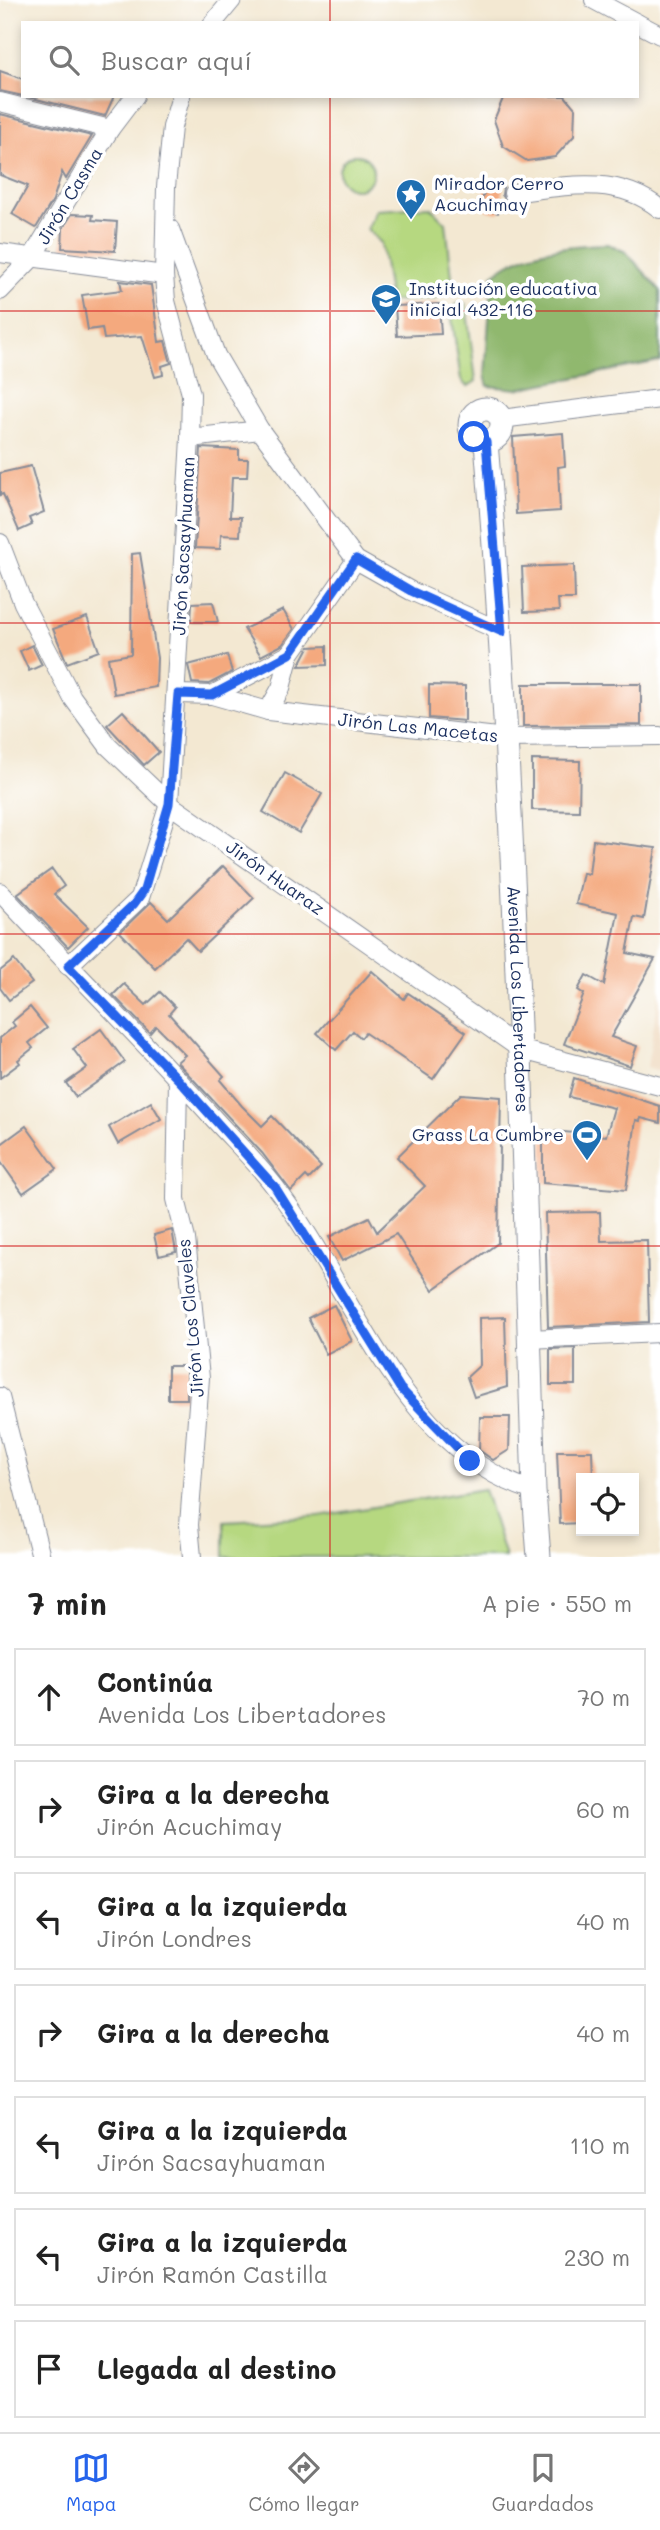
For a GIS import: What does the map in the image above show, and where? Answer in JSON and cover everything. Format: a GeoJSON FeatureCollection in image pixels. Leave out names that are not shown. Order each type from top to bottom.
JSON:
{"type":"FeatureCollection","features":[{"type":"Feature","properties":{"kind":"street"},"geometry":{"type":"LineString","coordinates":[[215,21],[232,0]]}},
{"type":"Feature","properties":{"kind":"street"},"geometry":{"type":"LineString","coordinates":[[594,0],[633,21]]}},
{"type":"Feature","properties":{"kind":"street"},"geometry":{"type":"LineString","coordinates":[[639,24],[660,35]]}},
{"type":"Feature","properties":{"kind":"street","name":"Jirón Casma"},"geometry":{"type":"LineString","coordinates":[[0,291],[31,259],[110,129],[133,98]]}},
{"type":"Feature","properties":{"kind":"street","name":"Jirón Sacsayhuaman"},"geometry":{"type":"LineString","coordinates":[[68,966],[140,898],[169,804],[178,694],[191,394],[166,301],[164,275],[166,187],[172,127],[180,98]]}},
{"type":"Feature","properties":{"kind":"street"},"geometry":{"type":"LineString","coordinates":[[0,102],[110,129]]}},
{"type":"Feature","properties":{"kind":"street"},"geometry":{"type":"LineString","coordinates":[[513,193],[608,184],[632,191],[660,209]]}},
{"type":"Feature","properties":{"kind":"street"},"geometry":{"type":"LineString","coordinates":[[167,222],[216,355],[260,429],[356,559],[411,591],[502,632]]}},
{"type":"Feature","properties":{"kind":"street"},"geometry":{"type":"LineString","coordinates":[[0,253],[164,275]]}},
{"type":"Feature","properties":{"kind":"street"},"geometry":{"type":"LineString","coordinates":[[501,419],[660,399]]}},
{"type":"Feature","properties":{"kind":"street","name":"Avenida Los Libertadores"},"geometry":{"type":"LineString","coordinates":[[501,419],[491,410],[476,412],[469,424],[474,437],[486,442],[502,632],[522,1050],[534,1491],[539,1557]]}},
{"type":"Feature","properties":{"kind":"street"},"geometry":{"type":"LineString","coordinates":[[190,438],[260,429]]}},
{"type":"Feature","properties":{"kind":"street","name":"Jirón Huaraz"},"geometry":{"type":"LineString","coordinates":[[0,543],[23,603],[72,697],[108,746],[169,804],[522,1050],[660,1086]]}},
{"type":"Feature","properties":{"kind":"street"},"geometry":{"type":"LineString","coordinates":[[268,711],[281,688],[290,654],[356,559]]}},
{"type":"Feature","properties":{"kind":"street"},"geometry":{"type":"LineString","coordinates":[[212,695],[290,654]]}},
{"type":"Feature","properties":{"kind":"street","name":"Jirón Las Macetas"},"geometry":{"type":"LineString","coordinates":[[178,694],[212,695],[268,711],[506,738],[660,736]]}},
{"type":"Feature","properties":{"kind":"street"},"geometry":{"type":"LineString","coordinates":[[0,891],[68,966],[178,1079],[275,1187],[400,1388],[470,1461],[503,1481],[534,1491]]}},
{"type":"Feature","properties":{"kind":"street","name":"Jirón Los Claveles"},"geometry":{"type":"LineString","coordinates":[[178,1079],[176,1199],[186,1239],[200,1378],[189,1525],[192,1557]]}},
{"type":"Feature","properties":{"kind":"street"},"geometry":{"type":"LineString","coordinates":[[529,1339],[660,1333]]}},
{"type":"Feature","properties":{"kind":"street"},"geometry":{"type":"LineString","coordinates":[[0,1396],[41,1557]]}},
{"type":"Feature","properties":{"kind":"shaded area"},"geometry":{"type":"Polygon","coordinates":[[[660,988],[660,1071],[647,1067],[660,988]]]}},
{"type":"Feature","properties":{"kind":"green space"},"geometry":{"type":"Polygon","coordinates":[[[356,155],[368,160],[373,172],[368,184],[356,189],[344,184],[339,172],[344,160],[356,155]]]}},
{"type":"Feature","properties":{"kind":"green space"},"geometry":{"type":"Polygon","coordinates":[[[430,207],[446,223],[453,286],[437,286],[437,299],[390,301],[381,243],[367,229],[376,210],[430,207]]]}},
{"type":"Feature","properties":{"kind":"green space"},"geometry":{"type":"Polygon","coordinates":[[[608,244],[626,252],[660,290],[660,361],[517,389],[488,386],[485,376],[492,276],[531,254],[562,247],[608,244]]]}},
{"type":"Feature","properties":{"kind":"green space"},"geometry":{"type":"Polygon","coordinates":[[[457,304],[466,304],[476,381],[467,387],[461,380],[451,312],[457,304]]]}},
{"type":"Feature","properties":{"kind":"green space"},"geometry":{"type":"Polygon","coordinates":[[[484,1489],[505,1557],[224,1557],[224,1521],[319,1516],[484,1489]]]}},
{"type":"Feature","properties":{"kind":"building"},"geometry":{"type":"Polygon","coordinates":[[[0,71],[21,78],[21,96],[0,91],[0,71]]]}},
{"type":"Feature","properties":{"kind":"building"},"geometry":{"type":"Polygon","coordinates":[[[32,98],[113,98],[105,116],[32,98]]]}},
{"type":"Feature","properties":{"kind":"building"},"geometry":{"type":"Polygon","coordinates":[[[503,98],[567,98],[575,108],[574,136],[555,157],[527,161],[503,146],[494,120],[503,98]]]}},
{"type":"Feature","properties":{"kind":"building"},"geometry":{"type":"Polygon","coordinates":[[[0,114],[92,136],[66,179],[62,172],[53,200],[36,228],[12,214],[28,186],[0,175],[0,114]]]}},
{"type":"Feature","properties":{"kind":"building"},"geometry":{"type":"Polygon","coordinates":[[[494,185],[503,187],[502,195],[509,204],[498,213],[487,210],[482,201],[484,191],[494,185]]]}},
{"type":"Feature","properties":{"kind":"building"},"geometry":{"type":"Polygon","coordinates":[[[72,214],[93,215],[92,220],[117,222],[115,251],[62,248],[63,228],[72,214]]]}},
{"type":"Feature","properties":{"kind":"building"},"geometry":{"type":"Polygon","coordinates":[[[120,281],[151,285],[159,342],[165,341],[171,363],[162,366],[163,375],[155,377],[142,336],[104,339],[102,328],[88,330],[82,295],[122,290],[120,281]]]}},
{"type":"Feature","properties":{"kind":"building"},"geometry":{"type":"Polygon","coordinates":[[[439,304],[441,334],[397,336],[395,306],[439,304]]]}},
{"type":"Feature","properties":{"kind":"building"},"geometry":{"type":"Polygon","coordinates":[[[563,433],[565,466],[558,467],[560,511],[516,514],[513,437],[563,433]]]}},
{"type":"Feature","properties":{"kind":"building"},"geometry":{"type":"Polygon","coordinates":[[[201,448],[239,450],[239,459],[248,459],[247,477],[232,477],[230,517],[241,517],[240,536],[221,535],[220,549],[195,548],[201,448]]]}},
{"type":"Feature","properties":{"kind":"building"},"geometry":{"type":"Polygon","coordinates":[[[31,466],[44,512],[29,518],[32,525],[19,531],[3,494],[0,495],[0,473],[31,466]]]}},
{"type":"Feature","properties":{"kind":"building"},"geometry":{"type":"Polygon","coordinates":[[[140,553],[157,658],[156,687],[114,694],[108,658],[131,654],[132,554],[140,553]]]}},
{"type":"Feature","properties":{"kind":"building"},"geometry":{"type":"Polygon","coordinates":[[[574,565],[575,599],[558,599],[559,611],[524,612],[522,567],[574,565]]]}},
{"type":"Feature","properties":{"kind":"building"},"geometry":{"type":"Polygon","coordinates":[[[213,602],[218,622],[191,622],[192,603],[213,602]]]}},
{"type":"Feature","properties":{"kind":"building"},"geometry":{"type":"Polygon","coordinates":[[[283,610],[294,629],[282,645],[261,656],[244,629],[283,610]]]}},
{"type":"Feature","properties":{"kind":"building"},"geometry":{"type":"Polygon","coordinates":[[[87,617],[99,651],[67,663],[53,629],[87,617]]]}},
{"type":"Feature","properties":{"kind":"building"},"geometry":{"type":"Polygon","coordinates":[[[32,645],[42,665],[29,671],[20,651],[32,645]]]}},
{"type":"Feature","properties":{"kind":"building"},"geometry":{"type":"Polygon","coordinates":[[[327,646],[327,665],[299,666],[309,647],[327,646]]]}},
{"type":"Feature","properties":{"kind":"building"},"geometry":{"type":"Polygon","coordinates":[[[227,655],[232,672],[209,684],[192,683],[188,665],[227,655]]]}},
{"type":"Feature","properties":{"kind":"building"},"geometry":{"type":"Polygon","coordinates":[[[523,684],[641,684],[641,725],[523,726],[523,684]]]}},
{"type":"Feature","properties":{"kind":"building"},"geometry":{"type":"Polygon","coordinates":[[[429,685],[465,686],[465,721],[429,718],[429,685]]]}},
{"type":"Feature","properties":{"kind":"building"},"geometry":{"type":"Polygon","coordinates":[[[123,711],[159,752],[144,765],[107,725],[123,711]]]}},
{"type":"Feature","properties":{"kind":"building"},"geometry":{"type":"Polygon","coordinates":[[[532,760],[580,761],[579,811],[532,810],[532,760]]]}},
{"type":"Feature","properties":{"kind":"building"},"geometry":{"type":"Polygon","coordinates":[[[285,773],[322,794],[299,833],[263,812],[285,773]]]}},
{"type":"Feature","properties":{"kind":"building"},"geometry":{"type":"Polygon","coordinates":[[[593,840],[656,848],[644,919],[634,917],[627,953],[655,959],[611,1037],[637,1046],[630,1066],[564,1044],[584,994],[578,990],[586,975],[604,985],[618,913],[576,904],[583,873],[589,874],[593,840]]]}},
{"type":"Feature","properties":{"kind":"building"},"geometry":{"type":"Polygon","coordinates":[[[223,866],[254,898],[198,951],[186,938],[155,968],[120,932],[151,902],[168,919],[223,866]]]}},
{"type":"Feature","properties":{"kind":"building"},"geometry":{"type":"Polygon","coordinates":[[[52,869],[64,886],[54,894],[88,927],[68,947],[17,894],[52,869]]]}},
{"type":"Feature","properties":{"kind":"building"},"geometry":{"type":"Polygon","coordinates":[[[14,960],[32,983],[9,1000],[0,988],[0,971],[14,960]]]}},
{"type":"Feature","properties":{"kind":"building"},"geometry":{"type":"Polygon","coordinates":[[[372,971],[404,999],[408,993],[466,1032],[433,1079],[365,1033],[361,1038],[353,1031],[336,1050],[317,1033],[372,971]]]}},
{"type":"Feature","properties":{"kind":"building"},"geometry":{"type":"Polygon","coordinates":[[[124,984],[146,1005],[160,992],[175,1007],[169,1014],[224,1076],[220,1080],[242,1106],[262,1126],[272,1116],[321,1167],[309,1179],[306,1176],[291,1191],[262,1153],[177,1062],[185,1055],[156,1026],[150,1033],[113,995],[124,984]]]}},
{"type":"Feature","properties":{"kind":"building"},"geometry":{"type":"Polygon","coordinates":[[[30,1007],[47,1028],[29,1043],[33,1048],[18,1060],[20,1063],[0,1078],[0,1038],[15,1026],[12,1022],[30,1007]]]}},
{"type":"Feature","properties":{"kind":"building"},"geometry":{"type":"Polygon","coordinates":[[[101,1029],[125,1062],[76,1097],[66,1083],[87,1068],[73,1049],[101,1029]]]}},
{"type":"Feature","properties":{"kind":"building"},"geometry":{"type":"Polygon","coordinates":[[[574,1078],[660,1106],[660,1123],[641,1118],[640,1121],[636,1120],[626,1190],[543,1183],[543,1130],[606,1136],[614,1108],[569,1097],[574,1078]]]}},
{"type":"Feature","properties":{"kind":"building"},"geometry":{"type":"Polygon","coordinates":[[[461,1094],[501,1097],[498,1243],[433,1290],[396,1234],[342,1261],[329,1237],[369,1217],[377,1232],[425,1186],[397,1157],[461,1094]]]}},
{"type":"Feature","properties":{"kind":"building"},"geometry":{"type":"Polygon","coordinates":[[[151,1102],[161,1119],[118,1144],[109,1127],[151,1102]]]}},
{"type":"Feature","properties":{"kind":"building"},"geometry":{"type":"Polygon","coordinates":[[[26,1126],[57,1169],[23,1193],[0,1161],[0,1145],[26,1126]]]}},
{"type":"Feature","properties":{"kind":"building"},"geometry":{"type":"Polygon","coordinates":[[[600,1212],[601,1241],[647,1240],[649,1322],[548,1327],[545,1213],[600,1212]]]}},
{"type":"Feature","properties":{"kind":"building"},"geometry":{"type":"Polygon","coordinates":[[[172,1230],[176,1252],[159,1256],[154,1235],[172,1230]]]}},
{"type":"Feature","properties":{"kind":"building"},"geometry":{"type":"Polygon","coordinates":[[[334,1305],[352,1341],[326,1354],[308,1318],[334,1305]]]}},
{"type":"Feature","properties":{"kind":"building"},"geometry":{"type":"Polygon","coordinates":[[[505,1317],[507,1387],[474,1397],[467,1377],[480,1365],[479,1318],[505,1317]]]}},
{"type":"Feature","properties":{"kind":"building"},"geometry":{"type":"Polygon","coordinates":[[[575,1348],[575,1385],[550,1385],[550,1349],[575,1348]]]}},
{"type":"Feature","properties":{"kind":"building"},"geometry":{"type":"Polygon","coordinates":[[[168,1366],[187,1366],[187,1399],[168,1399],[168,1366]]]}},
{"type":"Feature","properties":{"kind":"building"},"geometry":{"type":"Polygon","coordinates":[[[480,1417],[510,1417],[509,1450],[493,1460],[479,1450],[480,1417]]]}},
{"type":"Feature","properties":{"kind":"building"},"geometry":{"type":"Polygon","coordinates":[[[557,1451],[592,1451],[593,1473],[576,1473],[576,1523],[560,1524],[557,1451]]]}},
{"type":"Feature","properties":{"kind":"place","name":"Mirador Cerro Acuchimay"},"geometry":{"type":"Point","coordinates":[411,221]}},
{"type":"Feature","properties":{"kind":"place","name":"Institución educativa inicial 432-116"},"geometry":{"type":"Point","coordinates":[386,326]}},
{"type":"Feature","properties":{"kind":"place","name":"Grass La Cumbre"},"geometry":{"type":"Point","coordinates":[587,1162]}},
{"type":"Feature","properties":{"kind":"route"},"geometry":{"type":"LineString","coordinates":[[470,1461],[400,1388],[336,1281],[275,1187],[178,1079],[68,966],[140,898],[144,890],[169,804],[178,694],[212,695],[247,674],[290,654],[356,559],[411,591],[502,632],[486,442],[474,437]]}}]}
